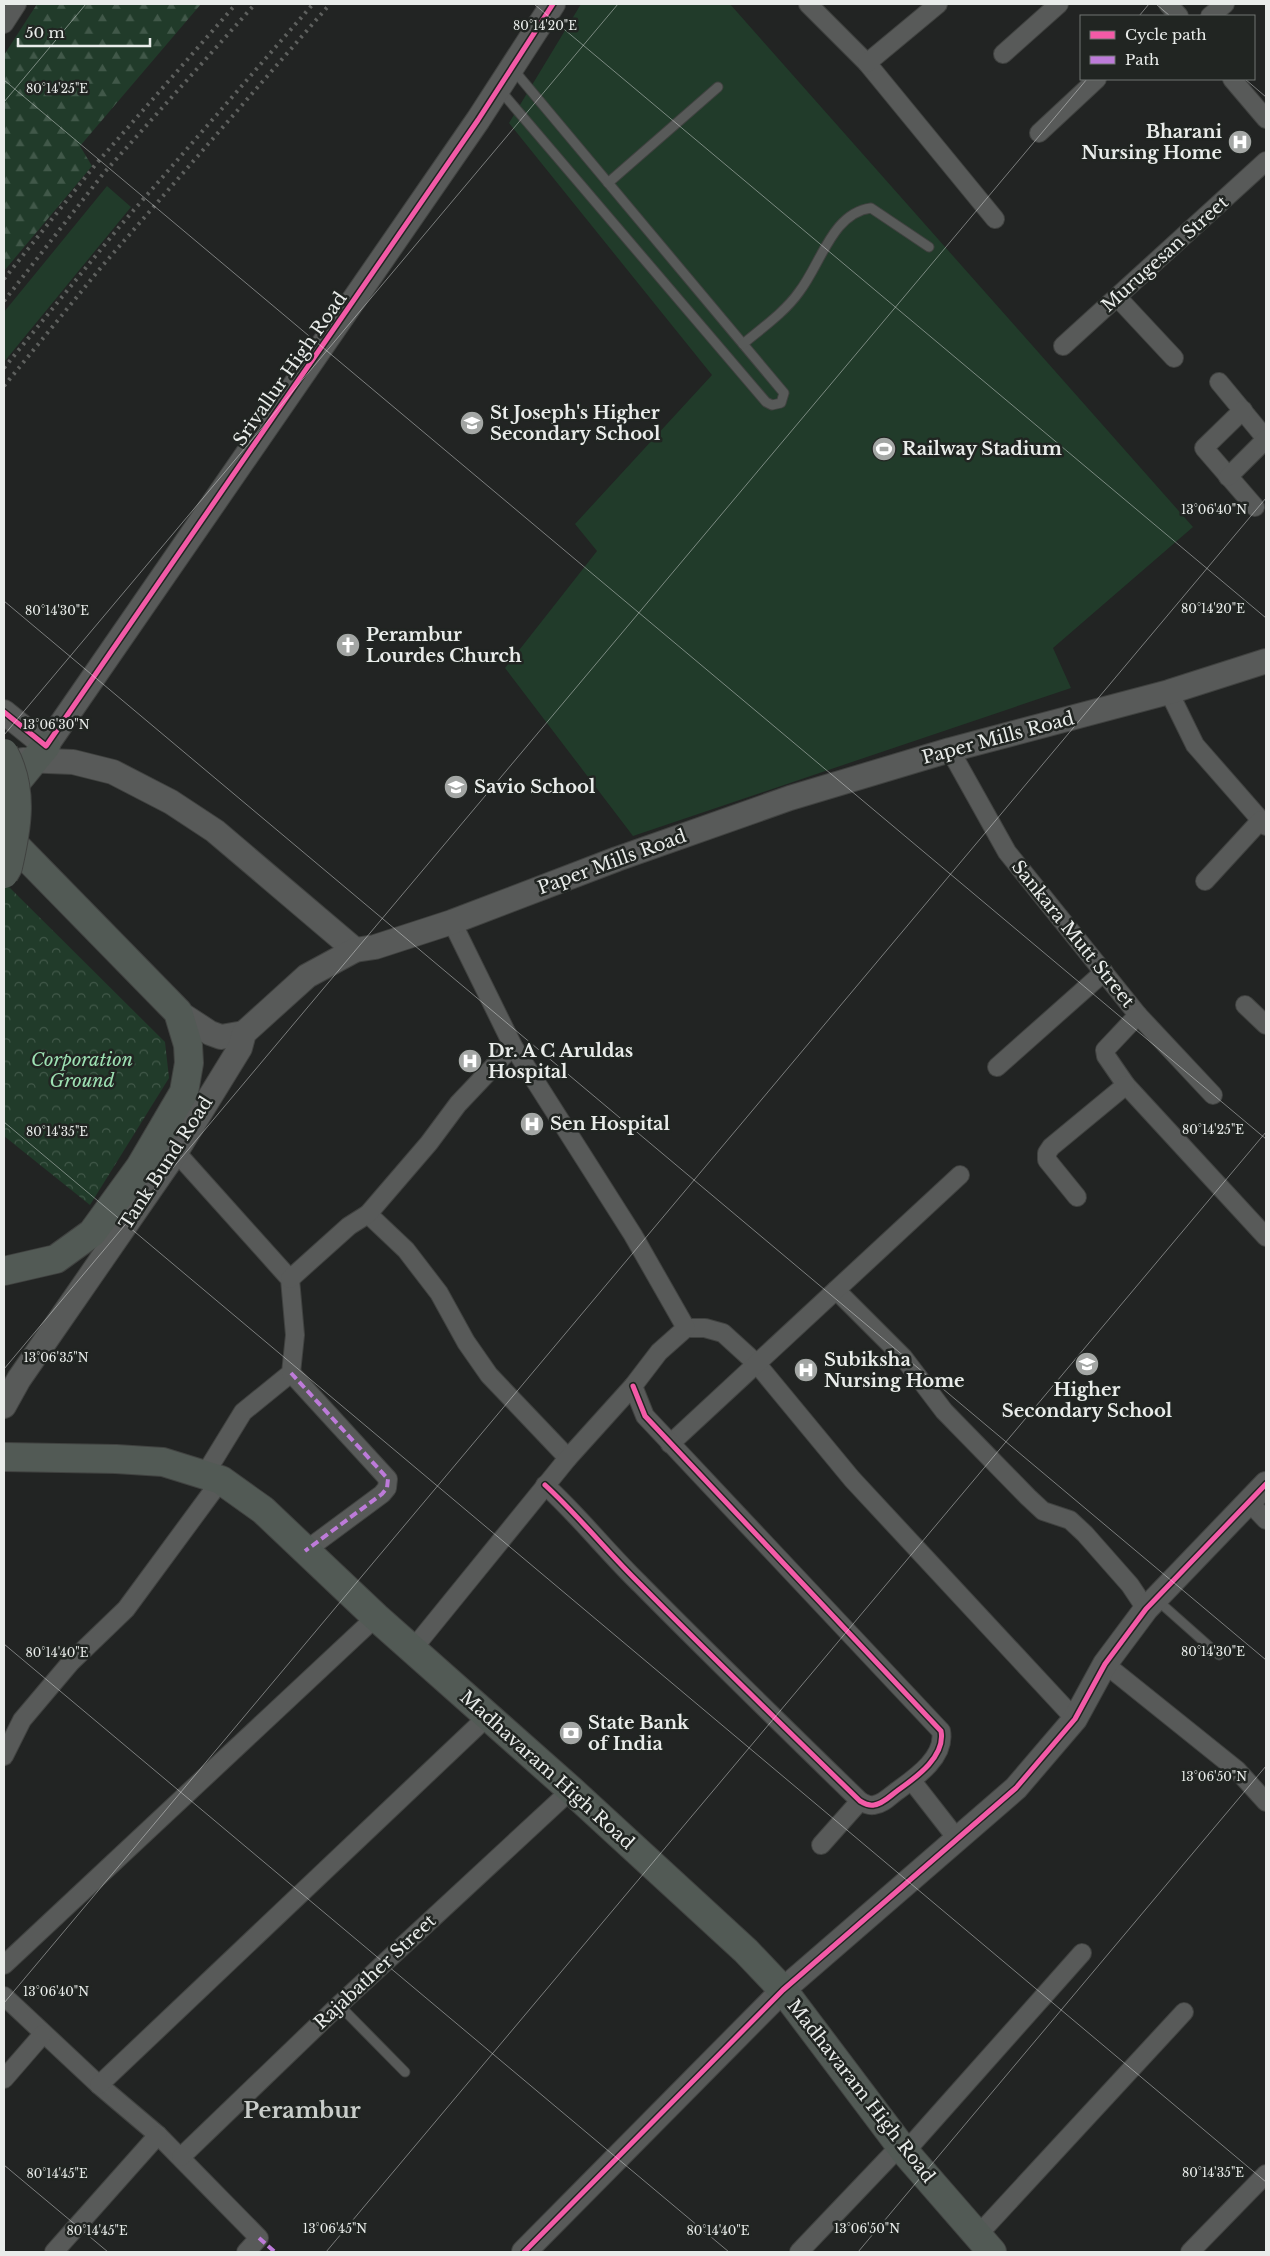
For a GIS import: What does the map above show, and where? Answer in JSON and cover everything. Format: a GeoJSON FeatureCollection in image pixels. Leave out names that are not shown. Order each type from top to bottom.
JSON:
{"type":"FeatureCollection","features":[{"type":"Feature","properties":{"kind":"main road","name":"Srivallur High Road"},"geometry":{"type":"LineString","coordinates":[[41,753],[498,89],[553,4]]}},
{"type":"Feature","properties":{"kind":"main road","name":"Paper Mills Road"},"geometry":{"type":"LineString","coordinates":[[355,950],[375,947],[452,922],[617,859],[790,798],[950,750],[1169,692],[1266,661]]}},
{"type":"Feature","properties":{"kind":"main road"},"geometry":{"type":"LineString","coordinates":[[4,712],[41,753]]}},
{"type":"Feature","properties":{"kind":"main road"},"geometry":{"type":"LineString","coordinates":[[4,753],[18,795],[18,816],[14,840],[8,868],[4,874]]}},
{"type":"Feature","properties":{"kind":"main road"},"geometry":{"type":"LineString","coordinates":[[4,797],[41,753]]}},
{"type":"Feature","properties":{"kind":"main road"},"geometry":{"type":"LineString","coordinates":[[4,761],[41,753],[113,772],[171,802],[215,831],[355,950]]}},
{"type":"Feature","properties":{"kind":"main road"},"geometry":{"type":"LineString","coordinates":[[4,839],[34,864],[178,1012],[210,1033],[221,1036],[244,1033]]}},
{"type":"Feature","properties":{"kind":"main road","name":"Tank Bund Road"},"geometry":{"type":"LineString","coordinates":[[4,1406],[19,1379],[176,1152],[240,1048],[244,1033],[307,976],[355,950]]}},
{"type":"Feature","properties":{"kind":"main road"},"geometry":{"type":"LineString","coordinates":[[4,1271],[56,1259],[92,1232],[140,1167],[184,1092],[190,1063],[188,1045],[178,1012]]}},
{"type":"Feature","properties":{"kind":"main road","name":"Madhavaram High Road"},"geometry":{"type":"LineString","coordinates":[[7,1454],[163,1462],[213,1477],[263,1510],[305,1552],[412,1650],[571,1790],[746,1951],[783,1990],[902,2149],[985,2244]]}},
{"type":"Feature","properties":{"kind":"main road"},"geometry":{"type":"LineString","coordinates":[[524,2252],[783,1990],[1016,1788],[1075,1719],[1105,1664],[1150,1604],[1266,1484]]}},
{"type":"Feature","properties":{"kind":"street"},"geometry":{"type":"LineString","coordinates":[[4,24],[17,4]]}},
{"type":"Feature","properties":{"kind":"street"},"geometry":{"type":"LineString","coordinates":[[808,4],[867,63],[995,219]]}},
{"type":"Feature","properties":{"kind":"street"},"geometry":{"type":"LineString","coordinates":[[867,63],[938,4]]}},
{"type":"Feature","properties":{"kind":"street"},"geometry":{"type":"LineString","coordinates":[[1003,54],[1059,4]]}},
{"type":"Feature","properties":{"kind":"street"},"geometry":{"type":"LineString","coordinates":[[1211,15],[1224,4]]}},
{"type":"Feature","properties":{"kind":"street"},"geometry":{"type":"LineString","coordinates":[[1039,133],[1095,80]]}},
{"type":"Feature","properties":{"kind":"street"},"geometry":{"type":"LineString","coordinates":[[1233,80],[1265,115]]}},
{"type":"Feature","properties":{"kind":"street","name":"Murugesan Street"},"geometry":{"type":"LineString","coordinates":[[1063,346],[1118,298],[1266,161]]}},
{"type":"Feature","properties":{"kind":"street"},"geometry":{"type":"LineString","coordinates":[[1118,298],[1174,358]]}},
{"type":"Feature","properties":{"kind":"street"},"geometry":{"type":"LineString","coordinates":[[1219,382],[1266,437],[1228,477]]}},
{"type":"Feature","properties":{"kind":"street"},"geometry":{"type":"LineString","coordinates":[[1243,410],[1204,448],[1255,507]]}},
{"type":"Feature","properties":{"kind":"street"},"geometry":{"type":"LineString","coordinates":[[1169,692],[1195,745],[1264,823],[1205,881]]}},
{"type":"Feature","properties":{"kind":"street","name":"Sankara Mutt Street"},"geometry":{"type":"LineString","coordinates":[[950,750],[1007,852],[1138,1015],[1105,1050],[1106,1056],[1126,1085],[1266,1237]]}},
{"type":"Feature","properties":{"kind":"street"},"geometry":{"type":"LineString","coordinates":[[452,922],[513,1046],[633,1235],[686,1328]]}},
{"type":"Feature","properties":{"kind":"street"},"geometry":{"type":"LineString","coordinates":[[997,1067],[1104,972]]}},
{"type":"Feature","properties":{"kind":"street"},"geometry":{"type":"LineString","coordinates":[[1245,1005],[1266,1025]]}},
{"type":"Feature","properties":{"kind":"street"},"geometry":{"type":"LineString","coordinates":[[1138,1015],[1213,1095]]}},
{"type":"Feature","properties":{"kind":"street"},"geometry":{"type":"LineString","coordinates":[[290,1279],[349,1226],[368,1214],[458,1104],[513,1046]]}},
{"type":"Feature","properties":{"kind":"street"},"geometry":{"type":"LineString","coordinates":[[1077,1197],[1047,1160],[1047,1153],[1051,1146],[1126,1085]]}},
{"type":"Feature","properties":{"kind":"street"},"geometry":{"type":"LineString","coordinates":[[4,1756],[22,1720],[71,1662],[126,1608],[213,1477],[243,1412],[291,1373],[295,1335],[290,1279],[176,1152]]}},
{"type":"Feature","properties":{"kind":"street"},"geometry":{"type":"LineString","coordinates":[[670,1444],[960,1175]]}},
{"type":"Feature","properties":{"kind":"street"},"geometry":{"type":"LineString","coordinates":[[368,1214],[406,1250],[439,1293],[466,1342],[493,1380],[568,1458]]}},
{"type":"Feature","properties":{"kind":"street"},"geometry":{"type":"LineString","coordinates":[[836,1290],[903,1357],[944,1411],[1028,1497],[1044,1511],[1070,1520],[1150,1604]]}},
{"type":"Feature","properties":{"kind":"street"},"geometry":{"type":"LineString","coordinates":[[412,1650],[545,1485],[633,1386],[659,1352],[686,1328],[705,1328],[723,1333],[757,1364],[852,1480],[1075,1719]]}},
{"type":"Feature","properties":{"kind":"street"},"geometry":{"type":"LineString","coordinates":[[291,1373],[388,1479],[387,1488],[382,1494],[305,1552]]}},
{"type":"Feature","properties":{"kind":"street"},"geometry":{"type":"LineString","coordinates":[[545,1485],[572,1509],[604,1548],[707,1652],[860,1801],[872,1806],[880,1804],[912,1781],[936,1756],[942,1738],[941,1732],[645,1416],[633,1386]]}},
{"type":"Feature","properties":{"kind":"street"},"geometry":{"type":"LineString","coordinates":[[1249,1502],[1266,1520]]}},
{"type":"Feature","properties":{"kind":"street"},"geometry":{"type":"LineString","coordinates":[[4,1965],[376,1617]]}},
{"type":"Feature","properties":{"kind":"street"},"geometry":{"type":"LineString","coordinates":[[1105,1664],[1237,1770],[1266,1802]]}},
{"type":"Feature","properties":{"kind":"street"},"geometry":{"type":"LineString","coordinates":[[99,2085],[488,1716]]}},
{"type":"Feature","properties":{"kind":"street"},"geometry":{"type":"LineString","coordinates":[[912,1781],[958,1840]]}},
{"type":"Feature","properties":{"kind":"street","name":"Rajabather Street"},"geometry":{"type":"LineString","coordinates":[[181,2157],[339,2004],[571,1790]]}},
{"type":"Feature","properties":{"kind":"street"},"geometry":{"type":"LineString","coordinates":[[820,1845],[860,1801]]}},
{"type":"Feature","properties":{"kind":"street"},"geometry":{"type":"LineString","coordinates":[[799,2252],[902,2149],[1082,1953]]}},
{"type":"Feature","properties":{"kind":"street"},"geometry":{"type":"LineString","coordinates":[[4,1996],[99,2085],[158,2135],[259,2238],[246,2252]]}},
{"type":"Feature","properties":{"kind":"street"},"geometry":{"type":"LineString","coordinates":[[985,2244],[1184,2012]]}},
{"type":"Feature","properties":{"kind":"street"},"geometry":{"type":"LineString","coordinates":[[4,2079],[43,2034]]}},
{"type":"Feature","properties":{"kind":"street"},"geometry":{"type":"LineString","coordinates":[[54,2252],[158,2135]]}},
{"type":"Feature","properties":{"kind":"street"},"geometry":{"type":"LineString","coordinates":[[1190,2252],[1266,2174]]}},
{"type":"Feature","properties":{"kind":"lane"},"geometry":{"type":"LineString","coordinates":[[498,89],[766,402],[777,406],[784,398],[784,393],[512,68]]}},
{"type":"Feature","properties":{"kind":"lane"},"geometry":{"type":"LineString","coordinates":[[608,183],[718,87]]}},
{"type":"Feature","properties":{"kind":"lane"},"geometry":{"type":"LineString","coordinates":[[743,344],[799,292],[837,230],[858,210],[871,208],[929,247]]}},
{"type":"Feature","properties":{"kind":"lane"},"geometry":{"type":"LineString","coordinates":[[1150,1604],[1219,1655]]}},
{"type":"Feature","properties":{"kind":"lane"},"geometry":{"type":"LineString","coordinates":[[339,2004],[405,2072]]}},
{"type":"Feature","properties":{"kind":"green space"},"geometry":{"type":"Polygon","coordinates":[[[37,4],[201,4],[80,146],[92,166],[4,271],[4,55],[37,4]]]}},
{"type":"Feature","properties":{"kind":"green space","name":"Railway Stadium"},"geometry":{"type":"Polygon","coordinates":[[[581,4],[730,4],[1193,527],[1053,648],[1071,688],[633,836],[505,668],[597,551],[575,524],[712,375],[509,123],[581,4]]]}},
{"type":"Feature","properties":{"kind":"green space"},"geometry":{"type":"Polygon","coordinates":[[[107,186],[131,207],[4,362],[4,312],[107,186]]]}},
{"type":"Feature","properties":{"kind":"green space","name":"Corporation Ground"},"geometry":{"type":"Polygon","coordinates":[[[4,882],[165,1042],[169,1078],[90,1205],[4,1136],[4,882]]]}},
{"type":"Feature","properties":{"kind":"railway"},"geometry":{"type":"LineString","coordinates":[[4,279],[96,164],[236,4]]}},
{"type":"Feature","properties":{"kind":"railway"},"geometry":{"type":"LineString","coordinates":[[4,301],[103,174],[255,4]]}},
{"type":"Feature","properties":{"kind":"railway"},"geometry":{"type":"LineString","coordinates":[[4,368],[120,226],[313,4]]}},
{"type":"Feature","properties":{"kind":"railway"},"geometry":{"type":"LineString","coordinates":[[4,386],[103,265],[330,4]]}},
{"type":"Feature","properties":{"kind":"marked path"},"geometry":{"type":"LineString","coordinates":[[291,1373],[388,1479],[387,1488],[382,1494],[305,1551]]}},
{"type":"Feature","properties":{"kind":"marked path"},"geometry":{"type":"LineString","coordinates":[[259,2238],[275,2252]]}},
{"type":"Feature","properties":{"kind":"cycle path"},"geometry":{"type":"LineString","coordinates":[[4,712],[46,746],[478,120],[553,4]]}},
{"type":"Feature","properties":{"kind":"cycle path"},"geometry":{"type":"LineString","coordinates":[[545,1485],[570,1509],[628,1572],[860,1801],[870,1805],[886,1800],[928,1766],[939,1750],[941,1731],[645,1416],[633,1386]]}},
{"type":"Feature","properties":{"kind":"cycle path"},"geometry":{"type":"LineString","coordinates":[[524,2252],[783,1990],[1016,1788],[1075,1719],[1105,1664],[1146,1609],[1266,1484]]}},
{"type":"Feature","properties":{"kind":"place","name":"Bharani Nursing Home"},"geometry":{"type":"Point","coordinates":[1240,142]}},
{"type":"Feature","properties":{"kind":"place","name":"St Joseph's Higher Secondary School"},"geometry":{"type":"Point","coordinates":[472,423]}},
{"type":"Feature","properties":{"kind":"place","name":"Railway Stadium"},"geometry":{"type":"Point","coordinates":[884,449]}},
{"type":"Feature","properties":{"kind":"place","name":"Perambur Lourdes Church"},"geometry":{"type":"Point","coordinates":[348,645]}},
{"type":"Feature","properties":{"kind":"place","name":"Savio School"},"geometry":{"type":"Point","coordinates":[456,787]}},
{"type":"Feature","properties":{"kind":"place","name":"Dr. A C Aruldas Hospital"},"geometry":{"type":"Point","coordinates":[470,1061]}},
{"type":"Feature","properties":{"kind":"place","name":"Sen Hospital"},"geometry":{"type":"Point","coordinates":[532,1124]}},
{"type":"Feature","properties":{"kind":"place","name":"Higher Secondary School"},"geometry":{"type":"Point","coordinates":[1087,1364]}},
{"type":"Feature","properties":{"kind":"place","name":"Subiksha Nursing Home"},"geometry":{"type":"Point","coordinates":[806,1370]}},
{"type":"Feature","properties":{"kind":"place","name":"State Bank of India"},"geometry":{"type":"Point","coordinates":[571,1733]}},
{"type":"Feature","properties":{"kind":"district","name":"Perambur"},"geometry":{"type":"Point","coordinates":[302,2110]}}]}
